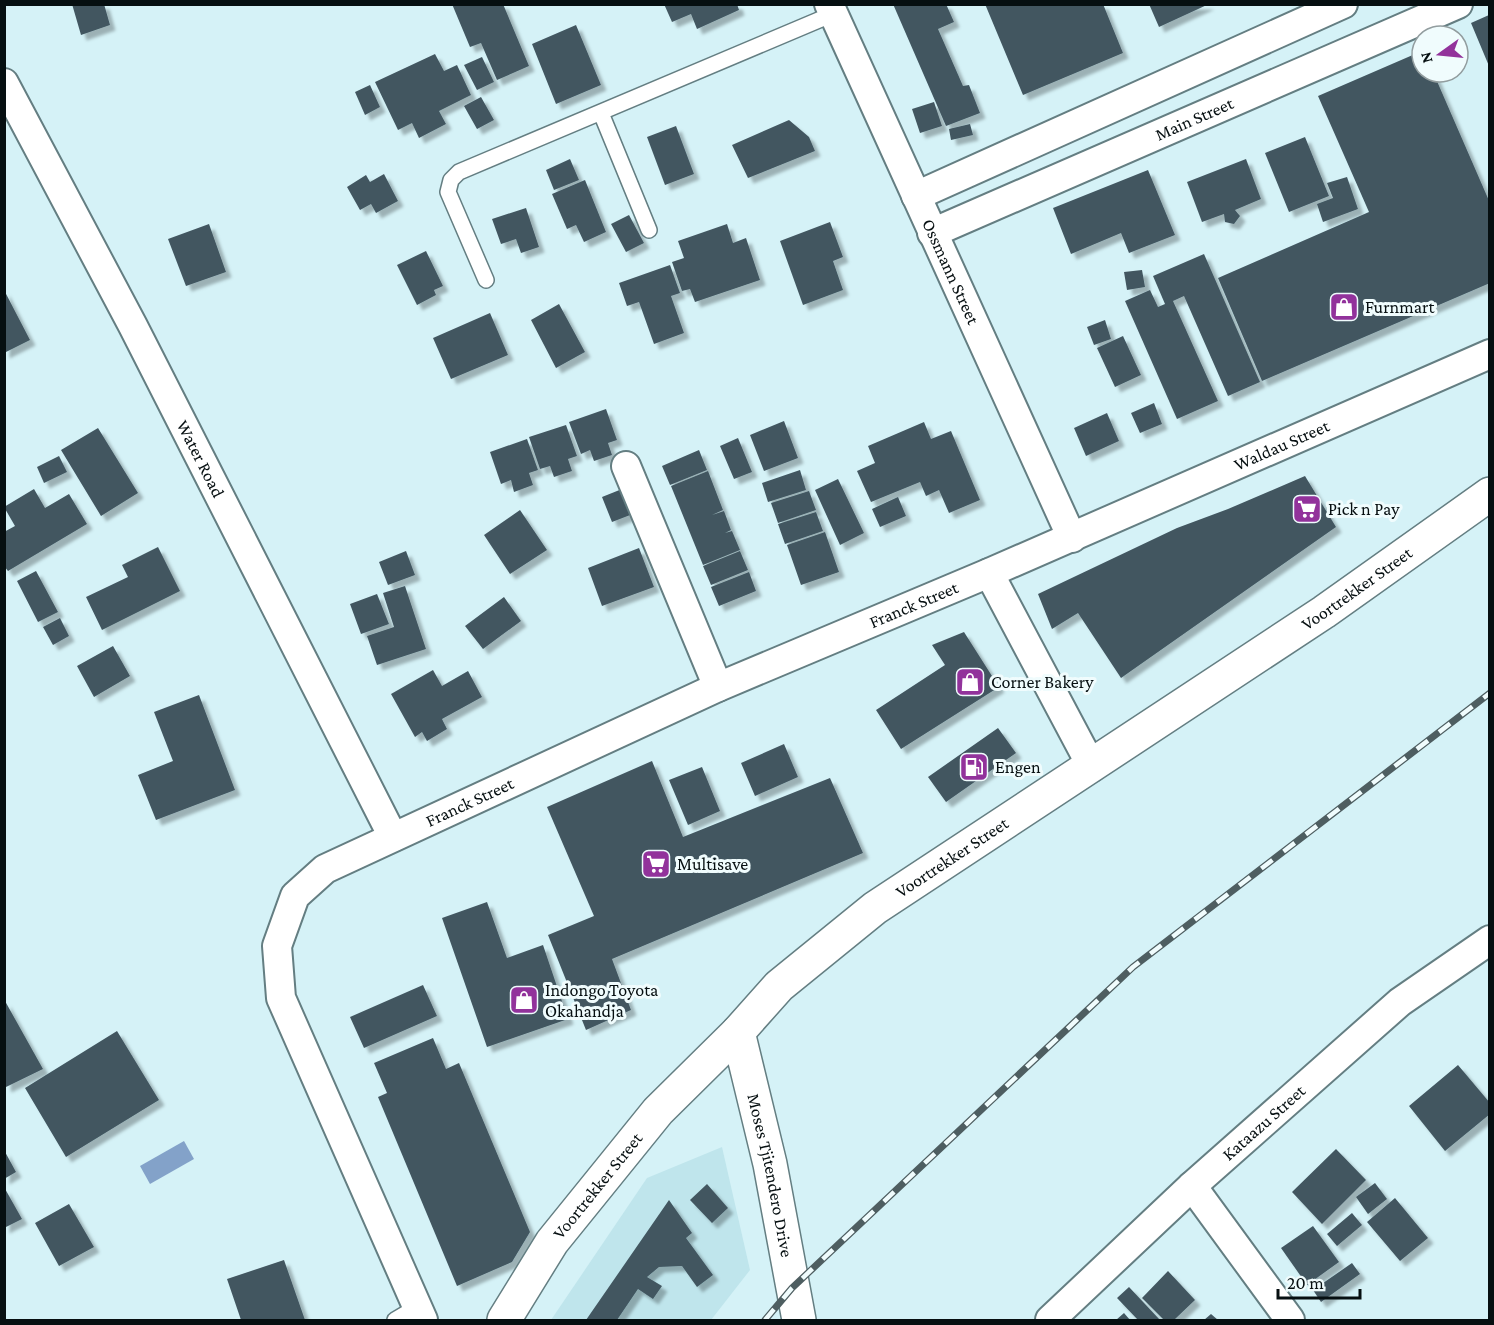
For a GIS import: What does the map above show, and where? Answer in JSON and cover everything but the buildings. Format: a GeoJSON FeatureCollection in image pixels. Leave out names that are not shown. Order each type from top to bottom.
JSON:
{"type":"FeatureCollection","features":[{"type":"Feature","properties":{"kind":"main road","name":"Voortrekker Street"},"geometry":{"type":"LineString","coordinates":[[504,1320],[552,1242],[658,1111],[738,1032],[778,986],[840,934],[1324,612],[1490,494]]}},
{"type":"Feature","properties":{"kind":"main road","name":"Moses Tjitendero Drive"},"geometry":{"type":"LineString","coordinates":[[738,1032],[770,1164],[799,1320]]}},
{"type":"Feature","properties":{"kind":"street"},"geometry":{"type":"LineString","coordinates":[[916,196],[1343,4]]}},
{"type":"Feature","properties":{"kind":"street","name":"Main Street"},"geometry":{"type":"LineString","coordinates":[[932,233],[1458,4]]}},
{"type":"Feature","properties":{"kind":"street","name":"Ossmann Street"},"geometry":{"type":"LineString","coordinates":[[831,9],[1072,538]]}},
{"type":"Feature","properties":{"kind":"street","name":"Water Road"},"geometry":{"type":"LineString","coordinates":[[4,83],[133,326],[393,837]]}},
{"type":"Feature","properties":{"kind":"street","name":"Waldau Street"},"geometry":{"type":"LineString","coordinates":[[1072,538],[1490,354]]}},
{"type":"Feature","properties":{"kind":"street"},"geometry":{"type":"LineString","coordinates":[[626,466],[718,687]]}},
{"type":"Feature","properties":{"kind":"street","name":"Franck Street"},"geometry":{"type":"LineString","coordinates":[[412,1316],[280,998],[277,946],[295,896],[325,869],[718,687],[1072,538]]}},
{"type":"Feature","properties":{"kind":"street"},"geometry":{"type":"LineString","coordinates":[[989,573],[1092,767]]}},
{"type":"Feature","properties":{"kind":"street","name":"Kataazu Street"},"geometry":{"type":"LineString","coordinates":[[1050,1320],[1191,1186],[1400,1002],[1490,940]]}},
{"type":"Feature","properties":{"kind":"street"},"geometry":{"type":"LineString","coordinates":[[1191,1186],[1290,1320]]}},
{"type":"Feature","properties":{"kind":"lane"},"geometry":{"type":"LineString","coordinates":[[486,280],[448,192],[451,180],[459,172],[601,113],[831,9]]}},
{"type":"Feature","properties":{"kind":"lane"},"geometry":{"type":"LineString","coordinates":[[601,113],[649,230]]}},
{"type":"Feature","properties":{"kind":"shaded area"},"geometry":{"type":"Polygon","coordinates":[[[722,1147],[750,1270],[711,1320],[551,1320],[647,1178],[722,1147]]]}},
{"type":"Feature","properties":{"kind":"water"},"geometry":{"type":"Polygon","coordinates":[[[184,1141],[194,1159],[150,1184],[140,1166],[184,1141]]]}},
{"type":"Feature","properties":{"kind":"railway"},"geometry":{"type":"LineString","coordinates":[[765,1320],[792,1288],[1133,967],[1490,693]]}},
{"type":"Feature","properties":{"kind":"place","name":"Furnmart"},"geometry":{"type":"Point","coordinates":[1344,307]}},
{"type":"Feature","properties":{"kind":"place","name":"Pick n Pay"},"geometry":{"type":"Point","coordinates":[1307,509]}},
{"type":"Feature","properties":{"kind":"place","name":"Corner Bakery"},"geometry":{"type":"Point","coordinates":[970,682]}},
{"type":"Feature","properties":{"kind":"place","name":"Engen"},"geometry":{"type":"Point","coordinates":[974,767]}},
{"type":"Feature","properties":{"kind":"place","name":"Multisave"},"geometry":{"type":"Point","coordinates":[656,864]}},
{"type":"Feature","properties":{"kind":"place","name":"Indongo Toyota Okahandja"},"geometry":{"type":"Point","coordinates":[524,1000]}}]}
